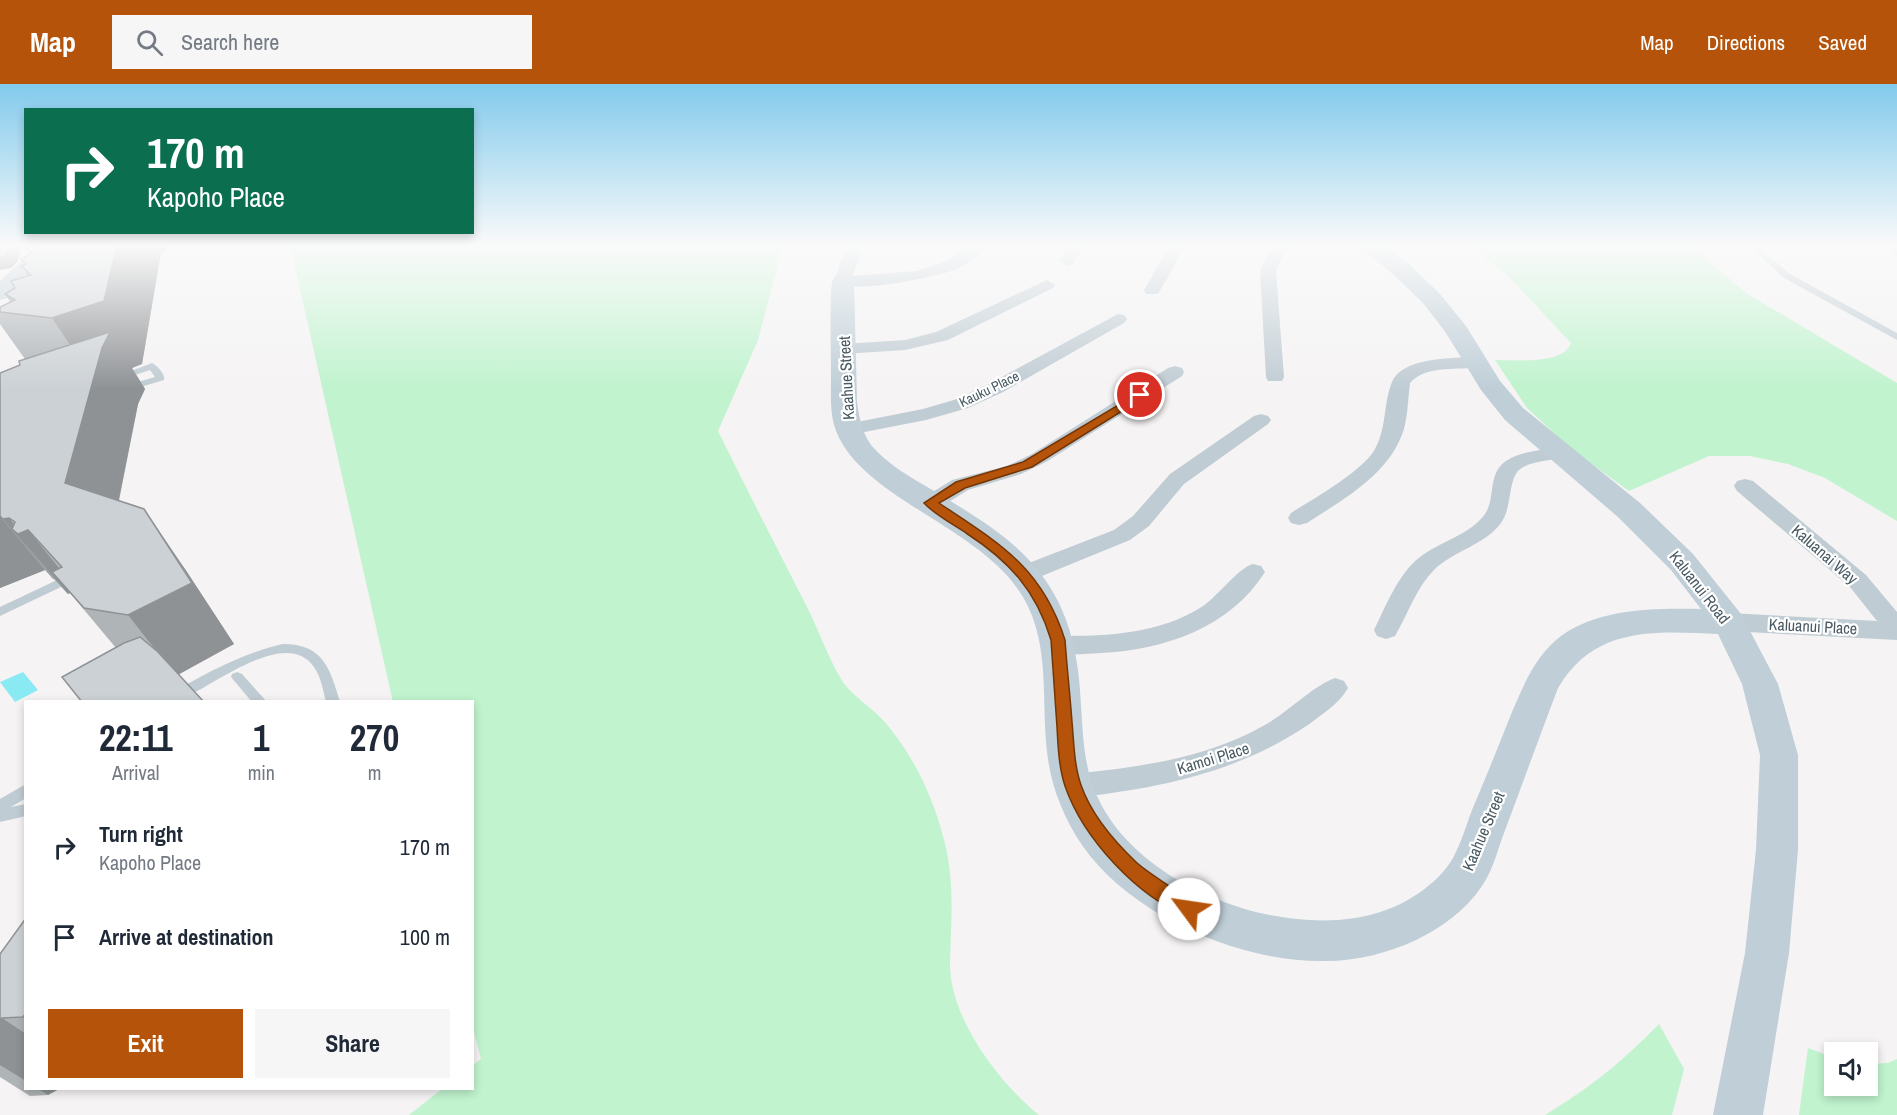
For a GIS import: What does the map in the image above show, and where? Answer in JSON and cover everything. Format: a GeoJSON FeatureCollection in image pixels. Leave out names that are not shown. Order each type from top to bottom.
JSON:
{"type":"FeatureCollection","features":[{"type":"Feature","properties":{"kind":"street","name":"Kaahue Street"},"geometry":{"type":"LineString","coordinates":[[843,293],[845,405],[849,429],[860,448],[876,465],[997,548],[1024,574],[1044,604],[1059,645],[1065,741],[1073,786],[1092,824],[1115,853],[1161,892],[1189,909],[1219,922],[1283,939],[1350,940],[1381,933],[1409,923],[1433,909],[1453,892],[1468,872],[1541,686],[1548,670],[1558,657],[1587,636],[1625,624],[1671,620],[1729,622]]}},
{"type":"Feature","properties":{"kind":"street"},"geometry":{"type":"LineString","coordinates":[[843,350],[905,345],[942,336],[1030,293]]}},
{"type":"Feature","properties":{"kind":"street"},"geometry":{"type":"LineString","coordinates":[[1269,293],[1275,377]]}},
{"type":"Feature","properties":{"kind":"street","name":"Kaluanui Road"},"geometry":{"type":"LineString","coordinates":[[1426,293],[1457,331],[1490,385],[1508,407],[1656,535],[1707,592],[1729,622],[1760,684],[1779,756],[1777,850],[1767,953],[1738,1115]]}},
{"type":"Feature","properties":{"kind":"street","name":"Kauku Place"},"geometry":{"type":"LineString","coordinates":[[849,429],[917,417],[961,404],[996,388],[1118,319]]}},
{"type":"Feature","properties":{"kind":"street"},"geometry":{"type":"LineString","coordinates":[[1299,518],[1349,486],[1383,454],[1394,428],[1401,382],[1408,374],[1434,364],[1476,362]]}},
{"type":"Feature","properties":{"kind":"street"},"geometry":{"type":"LineString","coordinates":[[931,503],[960,485],[1014,470],[1039,458],[1175,372]]}},
{"type":"Feature","properties":{"kind":"street"},"geometry":{"type":"LineString","coordinates":[[1024,574],[1122,535],[1140,522],[1177,479],[1261,420]]}},
{"type":"Feature","properties":{"kind":"street"},"geometry":{"type":"LineString","coordinates":[[1386,630],[1409,585],[1427,563],[1484,528],[1492,520],[1499,507],[1505,473],[1509,468],[1525,460],[1559,453]]}},
{"type":"Feature","properties":{"kind":"street","name":"Kaluanai Way"},"geometry":{"type":"LineString","coordinates":[[1745,486],[1858,581],[1897,630]]}},
{"type":"Feature","properties":{"kind":"street"},"geometry":{"type":"LineString","coordinates":[[1059,645],[1115,645],[1177,630],[1222,604],[1235,594],[1253,572]]}},
{"type":"Feature","properties":{"kind":"street","name":"Kaluanui Place"},"geometry":{"type":"LineString","coordinates":[[1729,622],[1897,630]]}},
{"type":"Feature","properties":{"kind":"street","name":"Kamoi Place"},"geometry":{"type":"LineString","coordinates":[[1073,786],[1155,775],[1232,755],[1284,729],[1335,688]]}},
{"type":"Feature","properties":{"kind":"lane"},"geometry":{"type":"LineString","coordinates":[[1818,293],[1897,337]]}},
{"type":"Feature","properties":{"kind":"lane"},"geometry":{"type":"LineString","coordinates":[[112,393],[161,378],[152,366],[114,379]]}},
{"type":"Feature","properties":{"kind":"lane"},"geometry":{"type":"LineString","coordinates":[[0,612],[57,584]]}},
{"type":"Feature","properties":{"kind":"lane"},"geometry":{"type":"LineString","coordinates":[[169,700],[257,654],[285,646],[298,648],[315,658],[329,682],[333,700]]}},
{"type":"Feature","properties":{"kind":"lane"},"geometry":{"type":"LineString","coordinates":[[237,677],[258,700]]}},
{"type":"Feature","properties":{"kind":"lane"},"geometry":{"type":"LineString","coordinates":[[0,807],[24,791]]}},
{"type":"Feature","properties":{"kind":"lane"},"geometry":{"type":"LineString","coordinates":[[0,816],[24,810]]}},
{"type":"Feature","properties":{"kind":"green space"},"geometry":{"type":"Polygon","coordinates":[[[301,293],[770,293],[758,340],[718,431],[841,679],[850,691],[879,716],[894,733],[921,776],[934,807],[950,871],[952,901],[950,962],[952,983],[958,1004],[967,1026],[993,1067],[1023,1101],[1039,1115],[409,1115],[441,1090],[474,1090],[474,1064],[481,1059],[474,1032],[474,700],[393,700],[301,293]]]}},
{"type":"Feature","properties":{"kind":"green space"},"geometry":{"type":"Polygon","coordinates":[[[1524,293],[1746,293],[1897,383],[1897,521],[1825,478],[1788,464],[1750,456],[1709,456],[1629,491],[1570,448],[1527,408],[1495,360],[1549,358],[1567,350],[1571,343],[1524,293]]]}},
{"type":"Feature","properties":{"kind":"green space"},"geometry":{"type":"Polygon","coordinates":[[[1659,1024],[1684,1069],[1672,1115],[1545,1115],[1577,1095],[1605,1073],[1659,1024]]]}},
{"type":"Feature","properties":{"kind":"green space"},"geometry":{"type":"Polygon","coordinates":[[[1808,1048],[1824,1054],[1824,1096],[1878,1096],[1878,1064],[1888,1063],[1897,1059],[1897,1115],[1799,1115],[1808,1048]]]}},
{"type":"Feature","properties":{"kind":"water"},"geometry":{"type":"Polygon","coordinates":[[[23,672],[38,690],[15,702],[0,682],[23,672]]]}},
{"type":"Feature","properties":{"kind":"building"},"geometry":{"type":"Polygon","coordinates":[[[106,293],[104,301],[52,318],[0,312],[0,307],[15,300],[5,294],[106,293]]]}},
{"type":"Feature","properties":{"kind":"building"},"geometry":{"type":"Polygon","coordinates":[[[110,332],[102,348],[65,483],[144,509],[192,583],[128,615],[84,608],[52,572],[62,567],[28,530],[18,534],[12,529],[15,522],[0,516],[0,373],[20,365],[19,361],[110,332]]]}},
{"type":"Feature","properties":{"kind":"building"},"geometry":{"type":"Polygon","coordinates":[[[140,637],[158,652],[202,700],[80,700],[62,677],[124,643],[140,637]]]}},
{"type":"Feature","properties":{"kind":"building"},"geometry":{"type":"Polygon","coordinates":[[[24,921],[23,1017],[0,1020],[0,954],[24,921]]]}},
{"type":"Feature","properties":{"kind":"route"},"geometry":{"type":"LineString","coordinates":[[1140,395],[1028,464],[960,485],[931,503],[997,548],[1024,574],[1035,589],[1044,604],[1058,640],[1068,763],[1073,786],[1083,809],[1097,831],[1136,874],[1189,909]]}}]}
